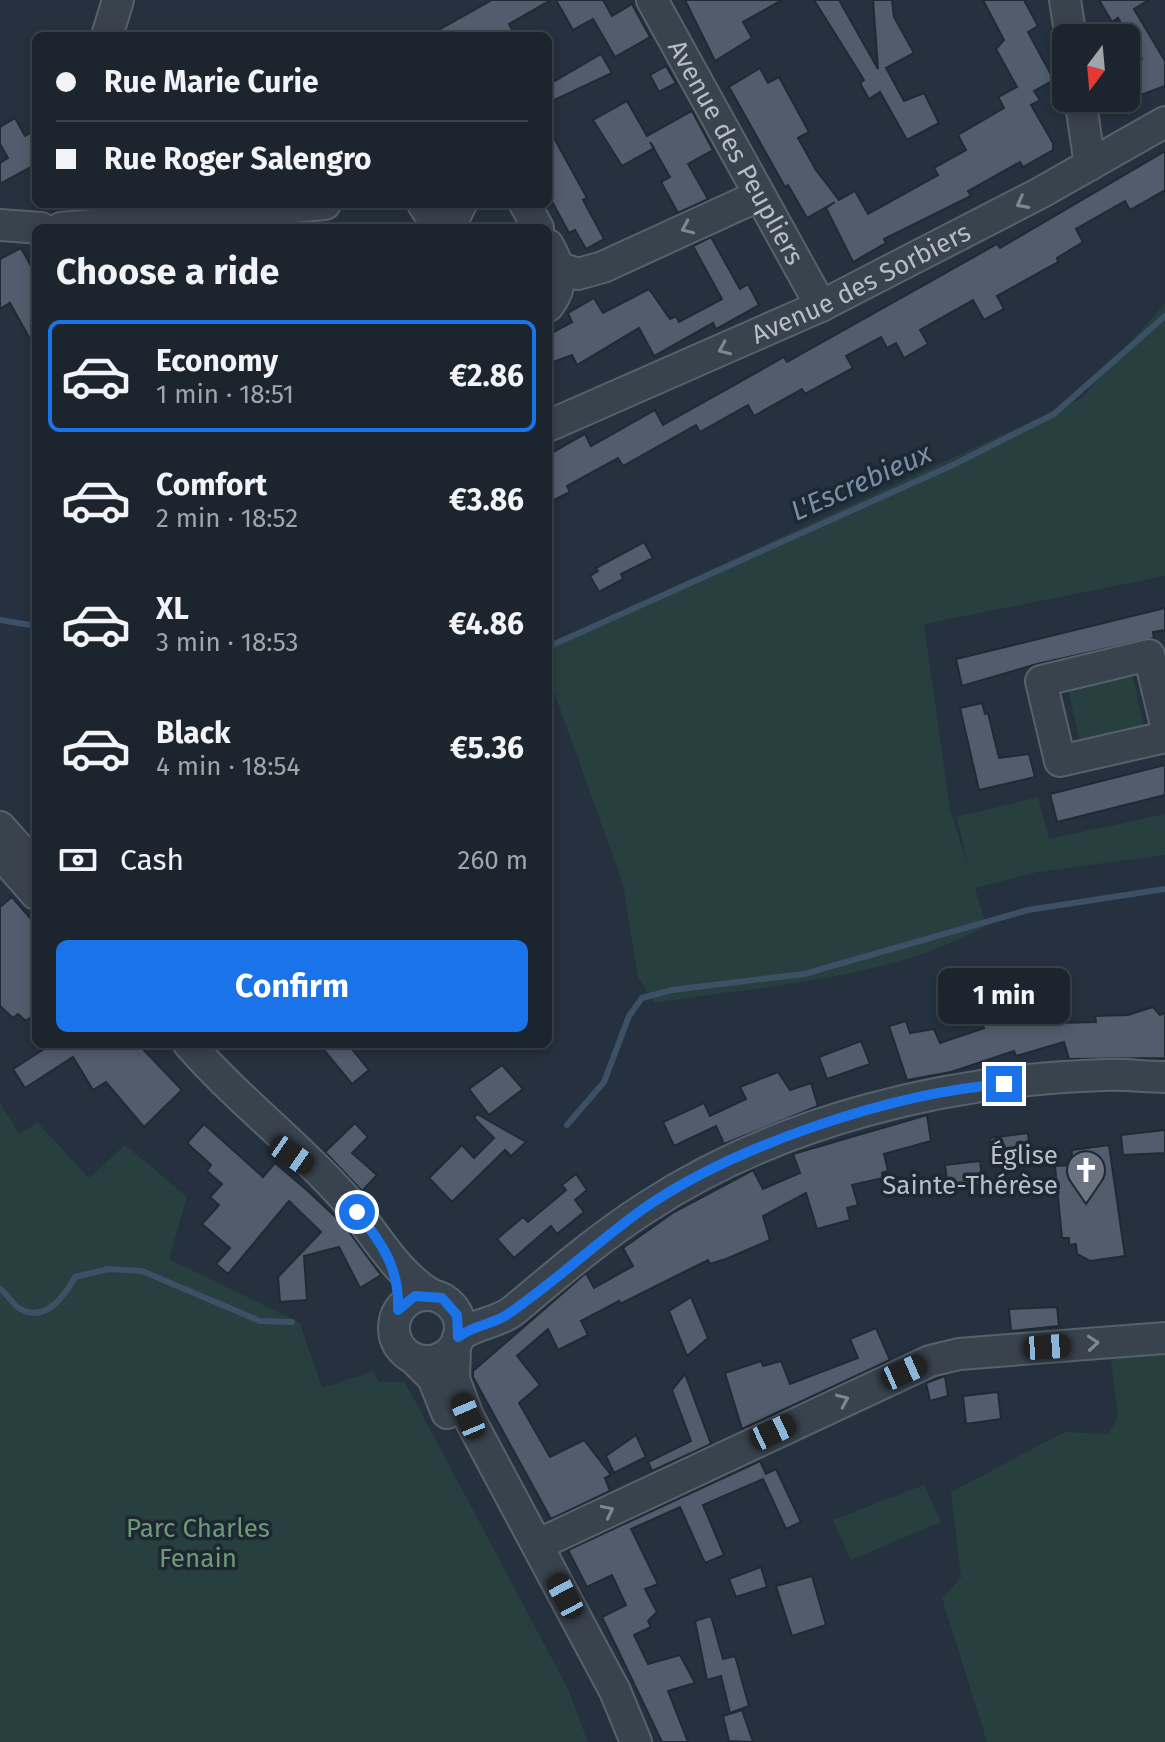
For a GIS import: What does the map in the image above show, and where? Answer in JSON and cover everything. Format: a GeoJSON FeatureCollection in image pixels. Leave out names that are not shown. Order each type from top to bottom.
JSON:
{"type":"FeatureCollection","features":[{"type":"Feature","properties":{"kind":"street"},"geometry":{"type":"LineString","coordinates":[[108,32],[118,0]]}},
{"type":"Feature","properties":{"kind":"street","name":"Avenue des Peupliers"},"geometry":{"type":"LineString","coordinates":[[652,0],[821,306]]}},
{"type":"Feature","properties":{"kind":"street"},"geometry":{"type":"LineString","coordinates":[[1065,0],[1069,24]]}},
{"type":"Feature","properties":{"kind":"street"},"geometry":{"type":"LineString","coordinates":[[1082,112],[1090,165]]}},
{"type":"Feature","properties":{"kind":"street","name":"Avenue des Sorbiers"},"geometry":{"type":"LineString","coordinates":[[552,424],[821,306],[1090,165],[1165,122]]}},
{"type":"Feature","properties":{"kind":"street"},"geometry":{"type":"LineString","coordinates":[[554,256],[578,274],[603,267],[758,196]]}},
{"type":"Feature","properties":{"kind":"street"},"geometry":{"type":"LineString","coordinates":[[75,222],[269,208]]}},
{"type":"Feature","properties":{"kind":"street"},"geometry":{"type":"LineString","coordinates":[[0,225],[32,227]]}},
{"type":"Feature","properties":{"kind":"street"},"geometry":{"type":"LineString","coordinates":[[552,299],[559,288],[554,256]]}},
{"type":"Feature","properties":{"kind":"street"},"geometry":{"type":"LineString","coordinates":[[1165,721],[1149,655],[1041,681],[1060,761],[1165,737]]}},
{"type":"Feature","properties":{"kind":"street"},"geometry":{"type":"LineString","coordinates":[[0,827],[32,863]]}},
{"type":"Feature","properties":{"kind":"street"},"geometry":{"type":"LineString","coordinates":[[0,853],[32,889]]}},
{"type":"Feature","properties":{"kind":"street"},"geometry":{"type":"LineString","coordinates":[[168,1048],[199,1080],[331,1184]]}},
{"type":"Feature","properties":{"kind":"street"},"geometry":{"type":"LineString","coordinates":[[193,1048],[331,1184],[412,1281],[441,1299],[483,1312],[519,1305]]}},
{"type":"Feature","properties":{"kind":"street"},"geometry":{"type":"LineString","coordinates":[[414,1359],[439,1359],[456,1341],[503,1317],[660,1199],[715,1169],[807,1131],[923,1096],[968,1088],[1100,1075],[1165,1077]]}},
{"type":"Feature","properties":{"kind":"street"},"geometry":{"type":"LineString","coordinates":[[384,1247],[397,1277],[398,1310],[394,1336],[402,1351],[435,1382],[451,1423],[600,1701],[617,1742]]}},
{"type":"Feature","properties":{"kind":"street"},"geometry":{"type":"LineString","coordinates":[[398,1310],[410,1298],[441,1299],[459,1319],[453,1372],[456,1388],[615,1691],[636,1742]]}},
{"type":"Feature","properties":{"kind":"street"},"geometry":{"type":"LineString","coordinates":[[537,1545],[930,1361],[959,1354],[1165,1338]]}},
{"type":"Feature","properties":{"kind":"green space"},"geometry":{"type":"Polygon","coordinates":[[[1165,303],[1165,576],[924,624],[950,809],[969,870],[957,817],[1038,797],[1049,839],[1165,814],[1165,855],[1037,872],[975,888],[986,926],[948,944],[866,970],[654,1003],[638,977],[623,884],[552,686],[552,643],[1082,398],[1165,303]]]}},
{"type":"Feature","properties":{"kind":"green space"},"geometry":{"type":"Polygon","coordinates":[[[1130,666],[1146,735],[1082,750],[1066,682],[1130,666]]]}},
{"type":"Feature","properties":{"kind":"green space","name":"Parc Charles Fenain"},"geometry":{"type":"Polygon","coordinates":[[[0,1103],[19,1133],[38,1123],[89,1178],[125,1145],[187,1197],[169,1259],[300,1323],[322,1388],[373,1371],[379,1382],[405,1382],[568,1689],[588,1742],[0,1742],[0,1103]]]}},
{"type":"Feature","properties":{"kind":"green space"},"geometry":{"type":"Polygon","coordinates":[[[1165,1348],[1165,1742],[987,1742],[942,1598],[961,1578],[951,1492],[1065,1432],[1108,1434],[1118,1417],[1111,1362],[1120,1350],[1165,1348]]]}},
{"type":"Feature","properties":{"kind":"green space"},"geometry":{"type":"Polygon","coordinates":[[[924,1485],[941,1522],[851,1560],[833,1520],[924,1485]]]}},
{"type":"Feature","properties":{"kind":"building"},"geometry":{"type":"Polygon","coordinates":[[[492,0],[551,0],[509,24],[513,32],[435,32],[492,0]]]}},
{"type":"Feature","properties":{"kind":"building"},"geometry":{"type":"Polygon","coordinates":[[[556,0],[603,0],[612,16],[632,4],[650,37],[615,57],[593,19],[573,30],[556,0]]]}},
{"type":"Feature","properties":{"kind":"building"},"geometry":{"type":"Polygon","coordinates":[[[685,0],[782,0],[743,22],[752,38],[715,61],[685,0]]]}},
{"type":"Feature","properties":{"kind":"building"},"geometry":{"type":"Polygon","coordinates":[[[814,0],[839,0],[878,69],[873,0],[892,0],[894,17],[914,53],[886,68],[904,101],[924,93],[939,123],[907,140],[880,92],[869,99],[860,83],[864,80],[814,0]]]}},
{"type":"Feature","properties":{"kind":"building"},"geometry":{"type":"Polygon","coordinates":[[[983,0],[1024,0],[1038,26],[1028,32],[1052,81],[1034,91],[1040,100],[1031,105],[1053,143],[1053,150],[1023,167],[1020,162],[968,191],[971,196],[884,239],[886,243],[853,262],[826,208],[835,202],[807,218],[788,185],[785,187],[729,87],[760,68],[768,83],[779,77],[809,132],[798,138],[816,170],[839,200],[855,191],[868,214],[938,175],[934,168],[966,150],[958,135],[1004,108],[998,97],[1017,87],[996,49],[1004,40],[983,0]]]}},
{"type":"Feature","properties":{"kind":"building"},"geometry":{"type":"Polygon","coordinates":[[[1099,0],[1149,0],[1134,9],[1165,61],[1165,86],[1140,95],[1140,24],[1122,24],[1118,18],[1112,22],[1099,0]]]}},
{"type":"Feature","properties":{"kind":"building"},"geometry":{"type":"Polygon","coordinates":[[[601,54],[612,73],[552,101],[552,83],[601,54]]]}},
{"type":"Feature","properties":{"kind":"building"},"geometry":{"type":"Polygon","coordinates":[[[666,66],[676,83],[659,92],[650,75],[666,66]]]}},
{"type":"Feature","properties":{"kind":"building"},"geometry":{"type":"Polygon","coordinates":[[[627,101],[647,136],[692,111],[713,150],[688,164],[708,199],[678,213],[661,182],[670,177],[654,148],[622,166],[593,120],[627,101]]]}},
{"type":"Feature","properties":{"kind":"building"},"geometry":{"type":"Polygon","coordinates":[[[15,118],[25,136],[32,132],[32,166],[0,184],[0,163],[8,158],[0,144],[0,127],[15,118]]]}},
{"type":"Feature","properties":{"kind":"building"},"geometry":{"type":"Polygon","coordinates":[[[552,134],[587,198],[583,200],[604,239],[586,249],[575,230],[569,233],[552,201],[552,134]]]}},
{"type":"Feature","properties":{"kind":"building"},"geometry":{"type":"Polygon","coordinates":[[[1165,151],[1165,190],[1130,210],[1125,201],[1076,229],[1083,242],[1057,258],[1058,262],[997,296],[1004,309],[984,320],[973,300],[920,330],[928,344],[904,358],[896,343],[887,348],[881,337],[846,356],[853,368],[805,394],[802,389],[754,416],[748,405],[700,432],[696,425],[623,466],[618,458],[567,486],[570,492],[552,501],[552,453],[585,434],[591,446],[655,410],[663,425],[784,357],[787,362],[997,244],[1000,248],[1165,151]]]}},
{"type":"Feature","properties":{"kind":"building"},"geometry":{"type":"Polygon","coordinates":[[[711,237],[740,289],[748,284],[759,305],[716,329],[713,323],[654,356],[639,328],[577,365],[572,355],[552,362],[552,333],[572,322],[568,313],[594,298],[603,313],[649,289],[670,319],[676,316],[679,322],[722,299],[693,246],[711,237]]]}},
{"type":"Feature","properties":{"kind":"building"},"geometry":{"type":"Polygon","coordinates":[[[21,248],[32,268],[32,343],[10,303],[0,309],[0,259],[21,248]]]}},
{"type":"Feature","properties":{"kind":"building"},"geometry":{"type":"Polygon","coordinates":[[[644,542],[653,558],[621,574],[623,579],[599,592],[590,576],[598,571],[596,568],[644,542]]]}},
{"type":"Feature","properties":{"kind":"building"},"geometry":{"type":"Polygon","coordinates":[[[1165,608],[1165,630],[1153,632],[1154,638],[1037,664],[962,686],[956,659],[1165,608]]]}},
{"type":"Feature","properties":{"kind":"building"},"geometry":{"type":"Polygon","coordinates":[[[982,703],[985,714],[988,713],[999,758],[1029,754],[1035,777],[979,790],[960,708],[982,703]]]}},
{"type":"Feature","properties":{"kind":"building"},"geometry":{"type":"Polygon","coordinates":[[[1165,765],[1165,795],[1057,822],[1050,794],[1165,765]]]}},
{"type":"Feature","properties":{"kind":"building"},"geometry":{"type":"Polygon","coordinates":[[[12,897],[32,920],[32,1016],[26,1021],[18,1014],[13,1018],[0,1006],[0,907],[12,897]]]}},
{"type":"Feature","properties":{"kind":"building"},"geometry":{"type":"Polygon","coordinates":[[[1047,990],[1058,1023],[1096,1022],[1095,1016],[1128,1015],[1153,1007],[1160,1015],[1165,1013],[1165,1058],[1069,1059],[1064,1042],[1016,1056],[1014,1051],[951,1072],[907,1080],[889,1026],[906,1021],[910,1033],[934,1029],[940,1043],[984,1028],[974,997],[993,991],[998,1005],[1047,990]]]}},
{"type":"Feature","properties":{"kind":"building"},"geometry":{"type":"Polygon","coordinates":[[[861,1041],[870,1064],[827,1079],[819,1057],[861,1041]]]}},
{"type":"Feature","properties":{"kind":"building"},"geometry":{"type":"Polygon","coordinates":[[[46,1048],[142,1048],[182,1090],[144,1127],[106,1082],[93,1090],[73,1057],[25,1088],[13,1069],[46,1048]]]}},
{"type":"Feature","properties":{"kind":"building"},"geometry":{"type":"Polygon","coordinates":[[[322,1048],[351,1048],[369,1070],[352,1084],[322,1048]]]}},
{"type":"Feature","properties":{"kind":"building"},"geometry":{"type":"Polygon","coordinates":[[[502,1065],[523,1089],[489,1115],[469,1089],[502,1065]]]}},
{"type":"Feature","properties":{"kind":"building"},"geometry":{"type":"Polygon","coordinates":[[[778,1072],[790,1090],[811,1083],[818,1106],[724,1144],[716,1126],[674,1146],[663,1122],[704,1103],[710,1116],[746,1099],[740,1087],[778,1072]]]}},
{"type":"Feature","properties":{"kind":"building"},"geometry":{"type":"Polygon","coordinates":[[[477,1114],[526,1142],[511,1156],[505,1150],[452,1202],[429,1178],[462,1145],[474,1158],[494,1138],[474,1118],[477,1114]]]}},
{"type":"Feature","properties":{"kind":"building"},"geometry":{"type":"Polygon","coordinates":[[[927,1115],[931,1141],[884,1154],[888,1171],[882,1173],[883,1178],[852,1185],[858,1205],[847,1208],[850,1220],[817,1229],[806,1193],[763,1216],[770,1240],[726,1259],[710,1264],[708,1260],[620,1304],[619,1301],[581,1321],[588,1335],[558,1350],[548,1329],[517,1356],[540,1385],[519,1403],[550,1457],[584,1440],[611,1475],[605,1478],[610,1491],[551,1519],[473,1377],[473,1371],[586,1273],[594,1288],[633,1266],[623,1248],[674,1212],[753,1170],[763,1189],[800,1173],[793,1154],[927,1115]]]}},
{"type":"Feature","properties":{"kind":"building"},"geometry":{"type":"Polygon","coordinates":[[[355,1123],[368,1137],[352,1153],[377,1175],[362,1191],[325,1152],[355,1123]]]}},
{"type":"Feature","properties":{"kind":"building"},"geometry":{"type":"Polygon","coordinates":[[[204,1124],[263,1177],[275,1163],[308,1191],[344,1225],[381,1275],[360,1288],[339,1247],[304,1256],[307,1300],[280,1302],[278,1277],[321,1232],[289,1201],[228,1274],[216,1264],[230,1248],[202,1224],[219,1205],[210,1197],[222,1184],[207,1171],[211,1165],[187,1143],[204,1124]]]}},
{"type":"Feature","properties":{"kind":"building"},"geometry":{"type":"Polygon","coordinates":[[[1165,1130],[1165,1153],[1123,1155],[1121,1135],[1165,1130]]]}},
{"type":"Feature","properties":{"kind":"building"},"geometry":{"type":"Polygon","coordinates":[[[1028,1133],[1031,1160],[993,1165],[990,1138],[1028,1133]]]}},
{"type":"Feature","properties":{"kind":"building","name":"Église Sainte-Thérèse"},"geometry":{"type":"Polygon","coordinates":[[[1109,1145],[1125,1256],[1090,1261],[1077,1254],[1076,1244],[1069,1245],[1069,1238],[1062,1238],[1055,1166],[1071,1165],[1072,1150],[1109,1145]]]}},
{"type":"Feature","properties":{"kind":"building"},"geometry":{"type":"Polygon","coordinates":[[[980,1161],[983,1184],[948,1188],[945,1165],[980,1161]]]}},
{"type":"Feature","properties":{"kind":"building"},"geometry":{"type":"Polygon","coordinates":[[[576,1174],[587,1190],[575,1200],[584,1212],[557,1234],[551,1226],[514,1258],[497,1239],[523,1217],[528,1222],[566,1190],[562,1185],[576,1174]]]}},
{"type":"Feature","properties":{"kind":"building"},"geometry":{"type":"Polygon","coordinates":[[[691,1297],[708,1338],[687,1356],[669,1311],[691,1297]]]}},
{"type":"Feature","properties":{"kind":"building"},"geometry":{"type":"Polygon","coordinates":[[[1057,1307],[1059,1326],[1011,1331],[1009,1309],[1057,1307]]]}},
{"type":"Feature","properties":{"kind":"building"},"geometry":{"type":"Polygon","coordinates":[[[876,1328],[890,1360],[742,1429],[725,1373],[761,1361],[763,1366],[781,1361],[790,1384],[858,1358],[850,1339],[876,1328]]]}},
{"type":"Feature","properties":{"kind":"building"},"geometry":{"type":"Polygon","coordinates":[[[685,1374],[711,1444],[652,1471],[648,1462],[691,1441],[672,1390],[685,1374]]]}},
{"type":"Feature","properties":{"kind":"building"},"geometry":{"type":"Polygon","coordinates":[[[945,1376],[948,1396],[930,1401],[926,1383],[945,1376]]]}},
{"type":"Feature","properties":{"kind":"building"},"geometry":{"type":"Polygon","coordinates":[[[998,1392],[1001,1419],[966,1424],[963,1396],[998,1392]]]}},
{"type":"Feature","properties":{"kind":"building"},"geometry":{"type":"Polygon","coordinates":[[[636,1435],[646,1457],[614,1473],[606,1456],[636,1435]]]}},
{"type":"Feature","properties":{"kind":"building"},"geometry":{"type":"Polygon","coordinates":[[[760,1461],[766,1474],[776,1469],[801,1522],[786,1529],[763,1479],[703,1505],[724,1555],[705,1563],[680,1507],[631,1529],[658,1584],[645,1589],[657,1612],[648,1621],[651,1627],[634,1635],[648,1664],[680,1655],[695,1683],[668,1691],[688,1742],[662,1742],[602,1617],[626,1605],[612,1575],[587,1587],[568,1550],[760,1461]]]}},
{"type":"Feature","properties":{"kind":"building"},"geometry":{"type":"Polygon","coordinates":[[[761,1567],[767,1587],[736,1597],[729,1579],[761,1567]]]}},
{"type":"Feature","properties":{"kind":"building"},"geometry":{"type":"Polygon","coordinates":[[[812,1576],[826,1625],[792,1636],[776,1586],[812,1576]]]}},
{"type":"Feature","properties":{"kind":"building"},"geometry":{"type":"Polygon","coordinates":[[[711,1616],[723,1659],[735,1656],[749,1706],[730,1713],[721,1676],[707,1680],[695,1621],[711,1616]]]}},
{"type":"Feature","properties":{"kind":"building"},"geometry":{"type":"Polygon","coordinates":[[[742,1710],[753,1742],[729,1741],[723,1716],[742,1710]]]}},
{"type":"Feature","properties":{"kind":"waterway","name":"L'Escrebieux"},"geometry":{"type":"LineString","coordinates":[[552,645],[955,464],[1054,414],[1165,316]]}},
{"type":"Feature","properties":{"kind":"waterway","name":"L'Escrebieux"},"geometry":{"type":"LineString","coordinates":[[0,620],[32,625]]}},
{"type":"Feature","properties":{"kind":"waterway","name":"L'Escrebieux"},"geometry":{"type":"LineString","coordinates":[[567,1125],[604,1082],[629,1016],[642,998],[672,990],[804,974],[1028,910],[1165,889]]}},
{"type":"Feature","properties":{"kind":"waterway","name":"L'Escrebieux"},"geometry":{"type":"LineString","coordinates":[[0,1289],[19,1308],[37,1313],[59,1300],[75,1277],[108,1269],[142,1271],[260,1321],[292,1322]]}},
{"type":"Feature","properties":{"kind":"place","name":"Église Sainte-Thérèse"},"geometry":{"type":"Point","coordinates":[1086,1204]}},
{"type":"Feature","properties":{"kind":"route"},"geometry":{"type":"LineString","coordinates":[[357,1212],[384,1247],[395,1271],[399,1291],[398,1310],[415,1296],[442,1298],[457,1315],[460,1324],[458,1337],[469,1329],[507,1315],[645,1208],[705,1174],[767,1146],[851,1116],[923,1096],[1004,1084]]}}]}
